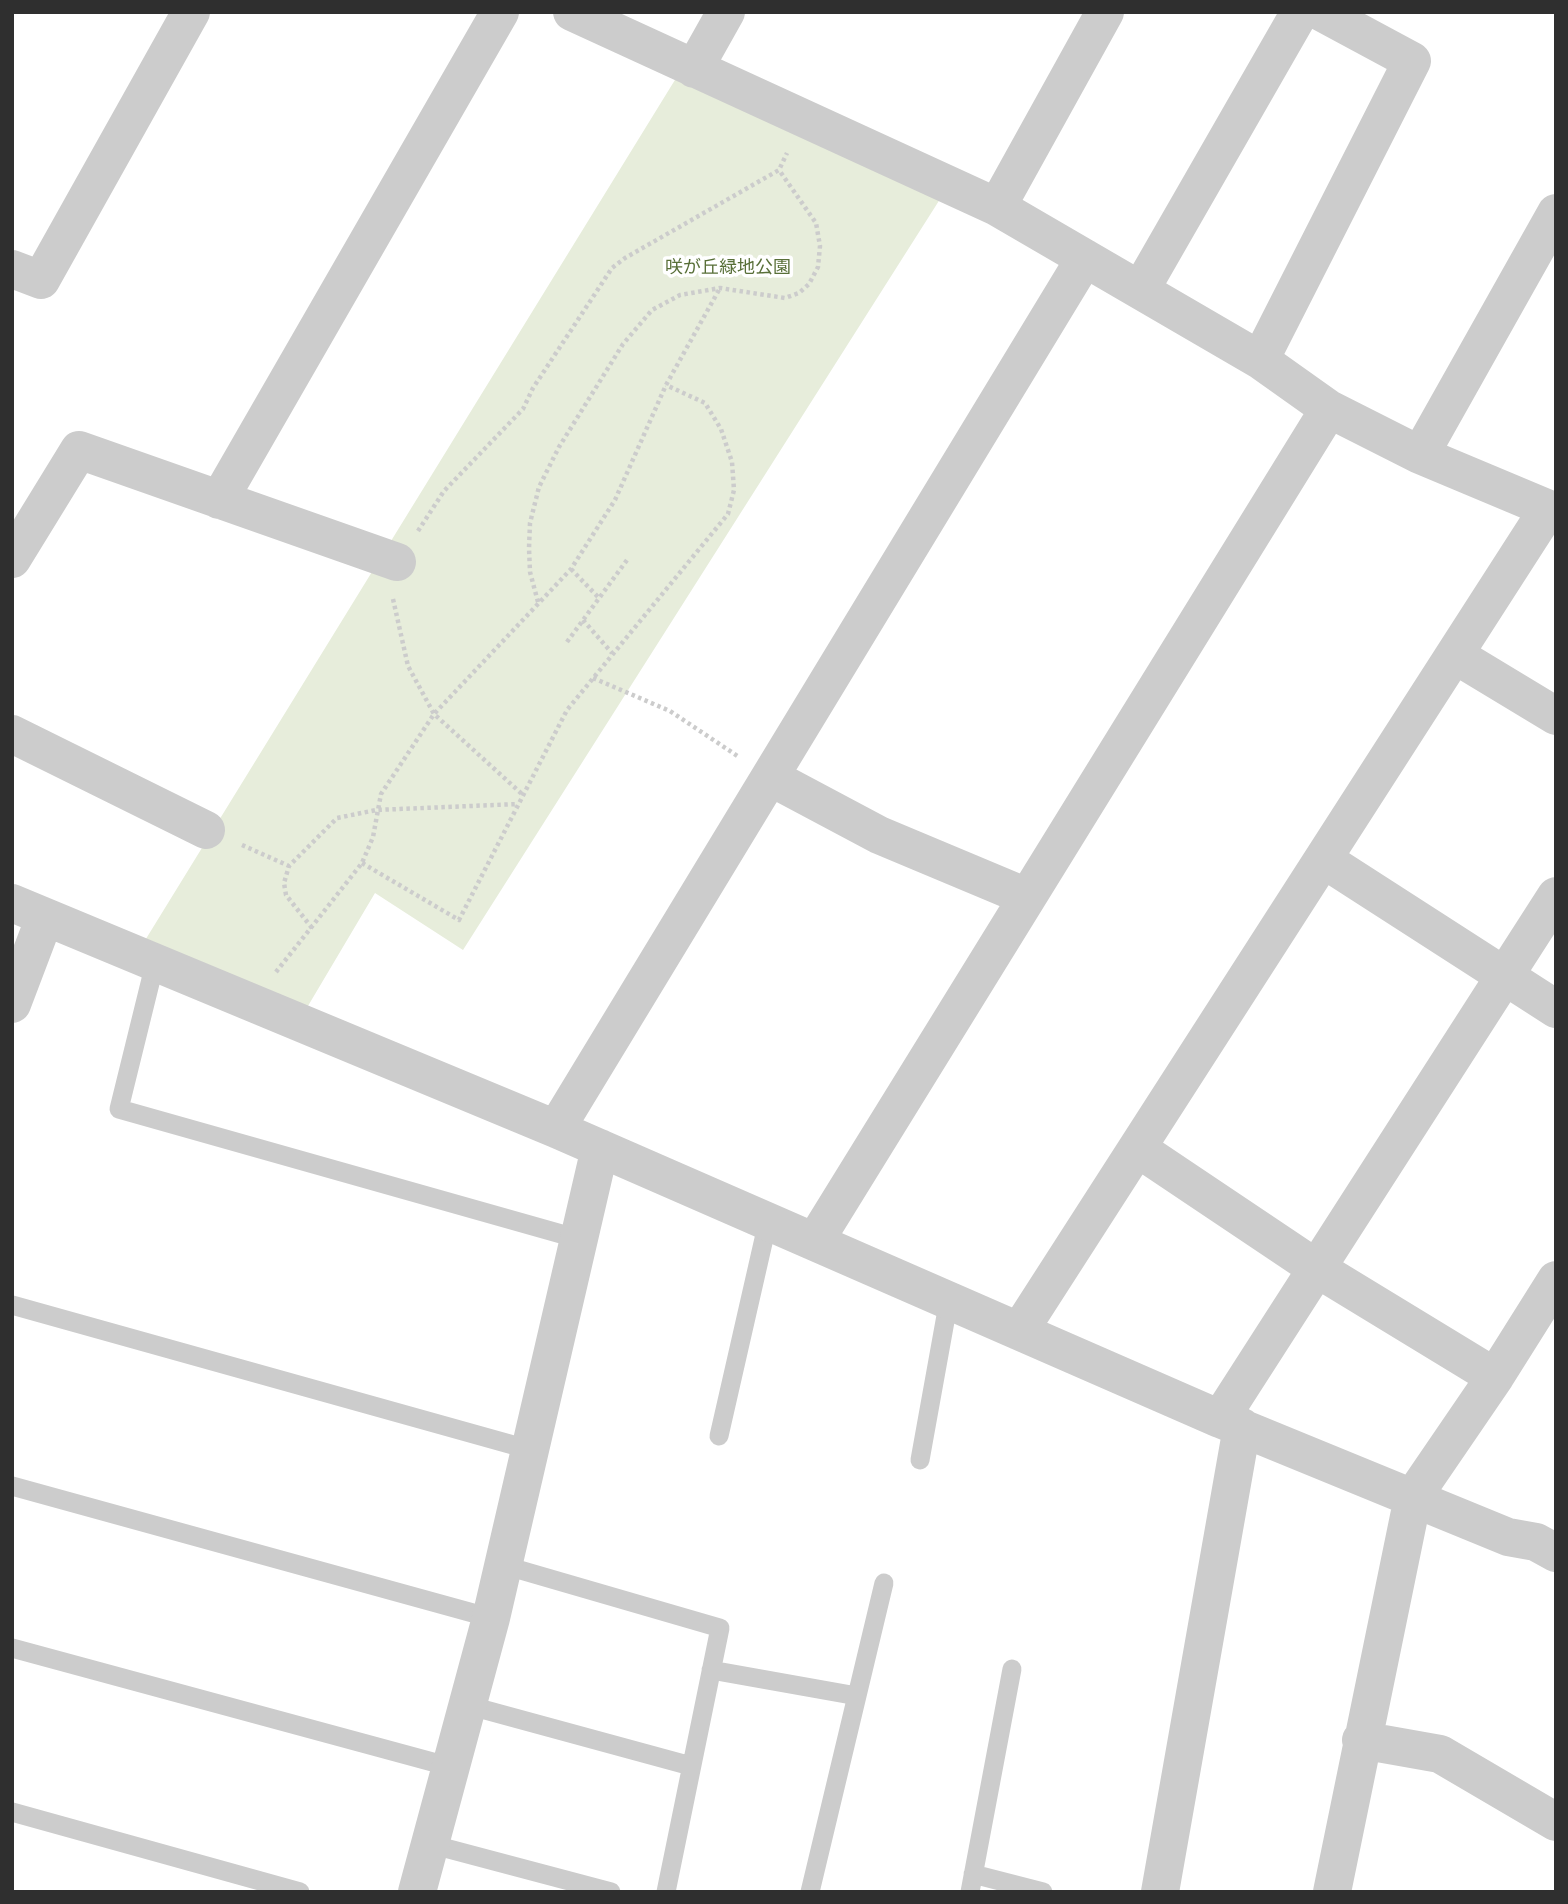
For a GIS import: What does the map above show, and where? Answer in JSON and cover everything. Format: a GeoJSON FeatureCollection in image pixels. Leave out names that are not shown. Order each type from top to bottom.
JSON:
{"type":"FeatureCollection","features":[{"type":"Feature","properties":{"kind":"street"},"geometry":{"type":"LineString","coordinates":[[12,269],[41,280],[191,12]]}},
{"type":"Feature","properties":{"kind":"street"},"geometry":{"type":"LineString","coordinates":[[219,500],[499,12]]}},
{"type":"Feature","properties":{"kind":"street"},"geometry":{"type":"LineString","coordinates":[[572,12],[997,207],[1260,360],[1329,409],[1420,455],[1552,510],[1455,655],[1020,1329]]}},
{"type":"Feature","properties":{"kind":"street"},"geometry":{"type":"LineString","coordinates":[[694,69],[726,12]]}},
{"type":"Feature","properties":{"kind":"street"},"geometry":{"type":"LineString","coordinates":[[997,207],[1105,12]]}},
{"type":"Feature","properties":{"kind":"street"},"geometry":{"type":"LineString","coordinates":[[1140,289],[1300,12]]}},
{"type":"Feature","properties":{"kind":"street"},"geometry":{"type":"LineString","coordinates":[[1260,360],[1412,61],[1321,12]]}},
{"type":"Feature","properties":{"kind":"street"},"geometry":{"type":"LineString","coordinates":[[1420,455],[1556,213]]}},
{"type":"Feature","properties":{"kind":"street"},"geometry":{"type":"LineString","coordinates":[[556,1129],[1085,258]]}},
{"type":"Feature","properties":{"kind":"street"},"geometry":{"type":"LineString","coordinates":[[815,1241],[1329,409]]}},
{"type":"Feature","properties":{"kind":"street"},"geometry":{"type":"LineString","coordinates":[[12,559],[79,450],[397,562]]}},
{"type":"Feature","properties":{"kind":"street"},"geometry":{"type":"LineString","coordinates":[[1455,655],[1556,716]]}},
{"type":"Feature","properties":{"kind":"street"},"geometry":{"type":"LineString","coordinates":[[12,734],[206,830]]}},
{"type":"Feature","properties":{"kind":"street"},"geometry":{"type":"LineString","coordinates":[[770,777],[878,835],[1027,897]]}},
{"type":"Feature","properties":{"kind":"street"},"geometry":{"type":"LineString","coordinates":[[1323,859],[1556,1009]]}},
{"type":"Feature","properties":{"kind":"street"},"geometry":{"type":"LineString","coordinates":[[1160,1892],[1231,1423],[1317,1268],[1556,896]]}},
{"type":"Feature","properties":{"kind":"street"},"geometry":{"type":"LineString","coordinates":[[12,1004],[29,910],[556,1129],[1231,1423],[1508,1537],[1536,1542],[1556,1553]]}},
{"type":"Feature","properties":{"kind":"street"},"geometry":{"type":"LineString","coordinates":[[417,1892],[491,1618],[600,1148]]}},
{"type":"Feature","properties":{"kind":"street"},"geometry":{"type":"LineString","coordinates":[[1137,1148],[1317,1268],[1495,1377]]}},
{"type":"Feature","properties":{"kind":"street"},"geometry":{"type":"LineString","coordinates":[[1332,1892],[1361,1740],[1413,1497],[1495,1377],[1556,1280]]}},
{"type":"Feature","properties":{"kind":"street"},"geometry":{"type":"LineString","coordinates":[[1361,1740],[1440,1754],[1556,1822]]}},
{"type":"Feature","properties":{"kind":"lane"},"geometry":{"type":"LineString","coordinates":[[155,963],[119,1109],[579,1239]]}},
{"type":"Feature","properties":{"kind":"lane"},"geometry":{"type":"LineString","coordinates":[[719,1436],[768,1221]]}},
{"type":"Feature","properties":{"kind":"lane"},"geometry":{"type":"LineString","coordinates":[[920,1460],[950,1299]]}},
{"type":"Feature","properties":{"kind":"lane"},"geometry":{"type":"LineString","coordinates":[[12,1305],[531,1450]]}},
{"type":"Feature","properties":{"kind":"lane"},"geometry":{"type":"LineString","coordinates":[[12,1486],[491,1618]]}},
{"type":"Feature","properties":{"kind":"lane"},"geometry":{"type":"LineString","coordinates":[[503,1566],[720,1628],[666,1892]]}},
{"type":"Feature","properties":{"kind":"lane"},"geometry":{"type":"LineString","coordinates":[[810,1892],[884,1583]]}},
{"type":"Feature","properties":{"kind":"lane"},"geometry":{"type":"LineString","coordinates":[[12,1648],[451,1767]]}},
{"type":"Feature","properties":{"kind":"lane"},"geometry":{"type":"LineString","coordinates":[[1012,1669],[971,1883],[1043,1892]]}},
{"type":"Feature","properties":{"kind":"lane"},"geometry":{"type":"LineString","coordinates":[[711,1670],[857,1696]]}},
{"type":"Feature","properties":{"kind":"lane"},"geometry":{"type":"LineString","coordinates":[[467,1705],[691,1766]]}},
{"type":"Feature","properties":{"kind":"lane"},"geometry":{"type":"LineString","coordinates":[[12,1812],[300,1892]]}},
{"type":"Feature","properties":{"kind":"lane"},"geometry":{"type":"LineString","coordinates":[[430,1844],[611,1892]]}},
{"type":"Feature","properties":{"kind":"path"},"geometry":{"type":"LineString","coordinates":[[523,795],[435,714],[408,666],[393,611],[392,586],[397,562],[444,491],[523,409],[533,388],[612,268],[779,170],[799,117]]}},
{"type":"Feature","properties":{"kind":"path"},"geometry":{"type":"LineString","coordinates":[[538,603],[530,572],[530,523],[540,487],[559,447],[623,344],[652,310],[680,295],[720,288],[785,299],[799,293],[809,284],[818,267],[820,246],[816,223],[779,170]]}},
{"type":"Feature","properties":{"kind":"path"},"geometry":{"type":"LineString","coordinates":[[251,1002],[362,863],[373,837],[381,794],[435,714],[571,569],[615,500],[666,385],[720,288]]}},
{"type":"Feature","properties":{"kind":"path"},"geometry":{"type":"LineString","coordinates":[[362,863],[459,920],[567,709],[728,514],[734,490],[732,462],[721,429],[705,403],[666,385]]}},
{"type":"Feature","properties":{"kind":"path"},"geometry":{"type":"LineString","coordinates":[[567,642],[626,560]]}},
{"type":"Feature","properties":{"kind":"path"},"geometry":{"type":"LineString","coordinates":[[571,569],[599,598]]}},
{"type":"Feature","properties":{"kind":"path"},"geometry":{"type":"LineString","coordinates":[[583,620],[612,653]]}},
{"type":"Feature","properties":{"kind":"path"},"geometry":{"type":"LineString","coordinates":[[593,678],[670,711],[770,777]]}},
{"type":"Feature","properties":{"kind":"path"},"geometry":{"type":"LineString","coordinates":[[312,928],[286,895],[284,883],[289,866],[337,818],[376,810],[518,804]]}},
{"type":"Feature","properties":{"kind":"path"},"geometry":{"type":"LineString","coordinates":[[206,830],[289,866]]}},
{"type":"Feature","properties":{"kind":"green space","name":"咲が丘緑地公園"},"geometry":{"type":"Polygon","coordinates":[[[678,75],[942,196],[463,950],[375,893],[305,1011],[144,942],[678,75]]]}}]}
